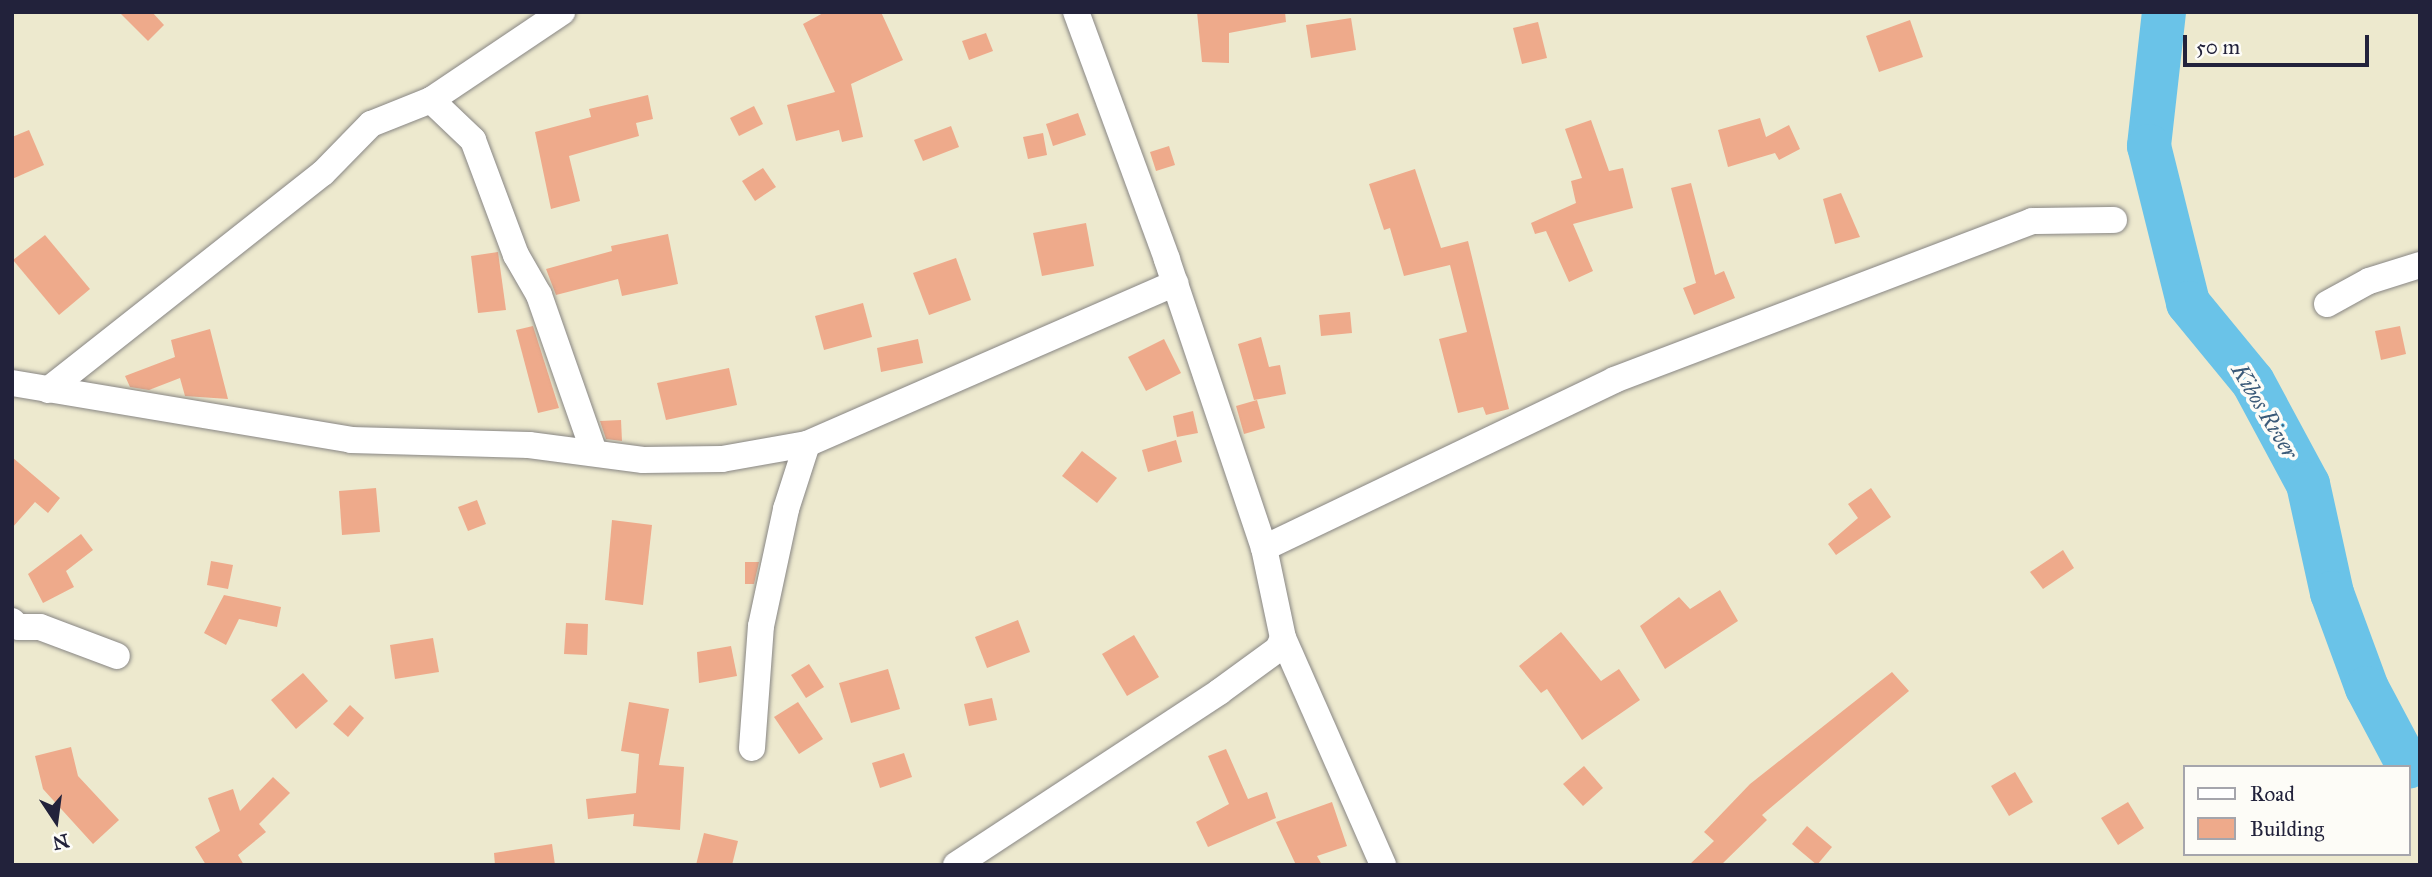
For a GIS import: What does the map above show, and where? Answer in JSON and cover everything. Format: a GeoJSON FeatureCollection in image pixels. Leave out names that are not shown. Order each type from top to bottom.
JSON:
{"type":"FeatureCollection","features":[{"type":"Feature","properties":{"kind":"street"},"geometry":{"type":"LineString","coordinates":[[48,390],[323,173],[371,124],[432,100],[562,12]]}},
{"type":"Feature","properties":{"kind":"street"},"geometry":{"type":"LineString","coordinates":[[1076,12],[1175,283],[1264,548],[1283,639],[1383,865]]}},
{"type":"Feature","properties":{"kind":"street"},"geometry":{"type":"LineString","coordinates":[[432,100],[473,140],[516,255],[539,295],[594,453]]}},
{"type":"Feature","properties":{"kind":"street"},"geometry":{"type":"LineString","coordinates":[[1264,548],[1614,380],[2032,221],[2114,220]]}},
{"type":"Feature","properties":{"kind":"street"},"geometry":{"type":"LineString","coordinates":[[2327,304],[2369,281],[2420,265]]}},
{"type":"Feature","properties":{"kind":"street"},"geometry":{"type":"LineString","coordinates":[[12,383],[351,440],[529,445],[643,460],[722,459],[807,444],[1175,283]]}},
{"type":"Feature","properties":{"kind":"street"},"geometry":{"type":"LineString","coordinates":[[752,748],[761,626],[786,509],[807,444]]}},
{"type":"Feature","properties":{"kind":"street"},"geometry":{"type":"LineString","coordinates":[[12,621],[18,627],[40,626],[117,656]]}},
{"type":"Feature","properties":{"kind":"street"},"geometry":{"type":"LineString","coordinates":[[956,865],[1088,782],[1219,692],[1278,649],[1283,639]]}},
{"type":"Feature","properties":{"kind":"building"},"geometry":{"type":"Polygon","coordinates":[[[119,12],[152,12],[164,25],[148,41],[119,12]]]}},
{"type":"Feature","properties":{"kind":"building"},"geometry":{"type":"Polygon","coordinates":[[[825,12],[881,12],[903,60],[851,84],[863,137],[842,142],[839,130],[796,141],[787,105],[835,92],[803,24],[825,12]]]}},
{"type":"Feature","properties":{"kind":"building"},"geometry":{"type":"Polygon","coordinates":[[[1197,12],[1285,12],[1286,22],[1229,33],[1229,63],[1202,62],[1197,12]]]}},
{"type":"Feature","properties":{"kind":"building"},"geometry":{"type":"Polygon","coordinates":[[[1351,18],[1356,50],[1311,58],[1306,25],[1351,18]]]}},
{"type":"Feature","properties":{"kind":"building"},"geometry":{"type":"Polygon","coordinates":[[[1910,20],[1923,57],[1879,72],[1866,36],[1910,20]]]}},
{"type":"Feature","properties":{"kind":"building"},"geometry":{"type":"Polygon","coordinates":[[[1538,22],[1547,58],[1522,64],[1513,28],[1538,22]]]}},
{"type":"Feature","properties":{"kind":"building"},"geometry":{"type":"Polygon","coordinates":[[[986,33],[993,51],[969,60],[962,41],[986,33]]]}},
{"type":"Feature","properties":{"kind":"building"},"geometry":{"type":"Polygon","coordinates":[[[648,95],[653,119],[636,123],[639,136],[569,156],[580,201],[551,209],[535,132],[591,117],[589,109],[648,95]]]}},
{"type":"Feature","properties":{"kind":"building"},"geometry":{"type":"Polygon","coordinates":[[[754,106],[763,124],[739,136],[730,118],[754,106]]]}},
{"type":"Feature","properties":{"kind":"building"},"geometry":{"type":"Polygon","coordinates":[[[1078,113],[1086,135],[1053,146],[1046,124],[1078,113]]]}},
{"type":"Feature","properties":{"kind":"building"},"geometry":{"type":"Polygon","coordinates":[[[1760,118],[1766,137],[1789,125],[1800,149],[1779,160],[1775,153],[1728,167],[1718,130],[1760,118]]]}},
{"type":"Feature","properties":{"kind":"building"},"geometry":{"type":"Polygon","coordinates":[[[1591,120],[1609,171],[1623,168],[1633,208],[1573,224],[1593,271],[1569,282],[1546,231],[1535,234],[1531,223],[1576,203],[1571,181],[1582,178],[1565,129],[1591,120]]]}},
{"type":"Feature","properties":{"kind":"building"},"geometry":{"type":"Polygon","coordinates":[[[951,126],[959,147],[923,161],[914,140],[951,126]]]}},
{"type":"Feature","properties":{"kind":"building"},"geometry":{"type":"Polygon","coordinates":[[[29,130],[44,165],[12,179],[12,137],[29,130]]]}},
{"type":"Feature","properties":{"kind":"building"},"geometry":{"type":"Polygon","coordinates":[[[1043,133],[1047,155],[1028,159],[1023,137],[1043,133]]]}},
{"type":"Feature","properties":{"kind":"building"},"geometry":{"type":"Polygon","coordinates":[[[1169,146],[1175,165],[1156,171],[1150,152],[1169,146]]]}},
{"type":"Feature","properties":{"kind":"building"},"geometry":{"type":"Polygon","coordinates":[[[763,168],[776,187],[755,201],[742,181],[763,168]]]}},
{"type":"Feature","properties":{"kind":"building"},"geometry":{"type":"Polygon","coordinates":[[[1415,169],[1441,248],[1468,241],[1509,409],[1486,415],[1483,407],[1458,413],[1439,339],[1467,332],[1450,265],[1404,276],[1390,228],[1384,230],[1369,184],[1415,169]]]}},
{"type":"Feature","properties":{"kind":"building"},"geometry":{"type":"Polygon","coordinates":[[[1691,183],[1715,275],[1724,271],[1735,298],[1694,315],[1683,288],[1696,283],[1671,188],[1691,183]]]}},
{"type":"Feature","properties":{"kind":"building"},"geometry":{"type":"Polygon","coordinates":[[[1841,193],[1860,237],[1835,244],[1823,199],[1841,193]]]}},
{"type":"Feature","properties":{"kind":"building"},"geometry":{"type":"Polygon","coordinates":[[[1086,223],[1094,266],[1042,276],[1033,233],[1086,223]]]}},
{"type":"Feature","properties":{"kind":"building"},"geometry":{"type":"Polygon","coordinates":[[[668,234],[678,284],[622,296],[618,279],[556,295],[546,269],[612,251],[611,246],[668,234]]]}},
{"type":"Feature","properties":{"kind":"building"},"geometry":{"type":"Polygon","coordinates":[[[45,235],[90,289],[59,315],[13,260],[45,235]]]}},
{"type":"Feature","properties":{"kind":"building"},"geometry":{"type":"Polygon","coordinates":[[[498,252],[506,310],[478,313],[471,256],[498,252]]]}},
{"type":"Feature","properties":{"kind":"building"},"geometry":{"type":"Polygon","coordinates":[[[956,258],[971,300],[929,315],[913,273],[956,258]]]}},
{"type":"Feature","properties":{"kind":"building"},"geometry":{"type":"Polygon","coordinates":[[[863,303],[872,337],[824,350],[815,316],[863,303]]]}},
{"type":"Feature","properties":{"kind":"building"},"geometry":{"type":"Polygon","coordinates":[[[1350,312],[1352,333],[1321,336],[1319,315],[1350,312]]]}},
{"type":"Feature","properties":{"kind":"building"},"geometry":{"type":"Polygon","coordinates":[[[533,326],[559,408],[538,413],[516,330],[533,326]]]}},
{"type":"Feature","properties":{"kind":"building"},"geometry":{"type":"Polygon","coordinates":[[[2400,326],[2406,354],[2381,360],[2375,331],[2400,326]]]}},
{"type":"Feature","properties":{"kind":"building"},"geometry":{"type":"Polygon","coordinates":[[[210,329],[228,399],[185,396],[180,378],[149,390],[130,387],[125,376],[175,357],[171,340],[210,329]]]}},
{"type":"Feature","properties":{"kind":"building"},"geometry":{"type":"Polygon","coordinates":[[[1261,337],[1269,367],[1280,365],[1286,394],[1254,400],[1238,344],[1261,337]]]}},
{"type":"Feature","properties":{"kind":"building"},"geometry":{"type":"Polygon","coordinates":[[[918,339],[923,363],[881,372],[877,348],[918,339]]]}},
{"type":"Feature","properties":{"kind":"building"},"geometry":{"type":"Polygon","coordinates":[[[1164,339],[1181,373],[1146,391],[1128,357],[1164,339]]]}},
{"type":"Feature","properties":{"kind":"building"},"geometry":{"type":"Polygon","coordinates":[[[729,368],[737,405],[666,420],[657,383],[729,368]]]}},
{"type":"Feature","properties":{"kind":"building"},"geometry":{"type":"Polygon","coordinates":[[[1257,400],[1265,428],[1244,434],[1236,406],[1257,400]]]}},
{"type":"Feature","properties":{"kind":"building"},"geometry":{"type":"Polygon","coordinates":[[[1193,411],[1198,433],[1177,437],[1173,416],[1193,411]]]}},
{"type":"Feature","properties":{"kind":"building"},"geometry":{"type":"Polygon","coordinates":[[[621,420],[622,441],[606,439],[600,421],[621,420]]]}},
{"type":"Feature","properties":{"kind":"building"},"geometry":{"type":"Polygon","coordinates":[[[1176,440],[1182,462],[1148,472],[1142,450],[1176,440]]]}},
{"type":"Feature","properties":{"kind":"building"},"geometry":{"type":"Polygon","coordinates":[[[1082,451],[1117,478],[1097,503],[1062,476],[1082,451]]]}},
{"type":"Feature","properties":{"kind":"building"},"geometry":{"type":"Polygon","coordinates":[[[12,457],[60,498],[48,513],[35,502],[12,528],[12,457]]]}},
{"type":"Feature","properties":{"kind":"building"},"geometry":{"type":"Polygon","coordinates":[[[376,488],[380,532],[342,535],[339,491],[376,488]]]}},
{"type":"Feature","properties":{"kind":"building"},"geometry":{"type":"Polygon","coordinates":[[[1871,488],[1891,517],[1836,555],[1828,544],[1858,518],[1848,504],[1871,488]]]}},
{"type":"Feature","properties":{"kind":"building"},"geometry":{"type":"Polygon","coordinates":[[[477,500],[486,524],[468,531],[458,507],[477,500]]]}},
{"type":"Feature","properties":{"kind":"building"},"geometry":{"type":"Polygon","coordinates":[[[612,520],[652,525],[643,605],[605,600],[612,520]]]}},
{"type":"Feature","properties":{"kind":"building"},"geometry":{"type":"Polygon","coordinates":[[[81,534],[93,550],[66,571],[74,587],[43,603],[28,574],[81,534]]]}},
{"type":"Feature","properties":{"kind":"building"},"geometry":{"type":"Polygon","coordinates":[[[2063,550],[2074,568],[2043,589],[2030,572],[2063,550]]]}},
{"type":"Feature","properties":{"kind":"building"},"geometry":{"type":"Polygon","coordinates":[[[211,561],[233,565],[228,589],[207,585],[211,561]]]}},
{"type":"Feature","properties":{"kind":"building"},"geometry":{"type":"Polygon","coordinates":[[[745,562],[759,562],[754,584],[745,584],[745,562]]]}},
{"type":"Feature","properties":{"kind":"building"},"geometry":{"type":"Polygon","coordinates":[[[1720,590],[1738,621],[1665,669],[1640,626],[1679,597],[1690,609],[1720,590]]]}},
{"type":"Feature","properties":{"kind":"building"},"geometry":{"type":"Polygon","coordinates":[[[224,595],[281,607],[277,627],[239,619],[226,645],[204,633],[224,595]]]}},
{"type":"Feature","properties":{"kind":"building"},"geometry":{"type":"Polygon","coordinates":[[[1018,620],[1030,652],[987,668],[975,637],[1018,620]]]}},
{"type":"Feature","properties":{"kind":"building"},"geometry":{"type":"Polygon","coordinates":[[[566,623],[588,624],[587,655],[564,654],[566,623]]]}},
{"type":"Feature","properties":{"kind":"building"},"geometry":{"type":"Polygon","coordinates":[[[1561,632],[1601,681],[1619,669],[1640,700],[1582,740],[1547,689],[1541,693],[1519,666],[1561,632]]]}},
{"type":"Feature","properties":{"kind":"building"},"geometry":{"type":"Polygon","coordinates":[[[1134,635],[1159,677],[1127,696],[1102,654],[1134,635]]]}},
{"type":"Feature","properties":{"kind":"building"},"geometry":{"type":"Polygon","coordinates":[[[433,638],[439,672],[395,679],[390,645],[433,638]]]}},
{"type":"Feature","properties":{"kind":"building"},"geometry":{"type":"Polygon","coordinates":[[[731,646],[737,676],[699,683],[697,652],[731,646]]]}},
{"type":"Feature","properties":{"kind":"building"},"geometry":{"type":"Polygon","coordinates":[[[809,664],[824,687],[806,698],[791,675],[809,664]]]}},
{"type":"Feature","properties":{"kind":"building"},"geometry":{"type":"Polygon","coordinates":[[[888,669],[900,709],[851,723],[839,683],[888,669]]]}},
{"type":"Feature","properties":{"kind":"building"},"geometry":{"type":"Polygon","coordinates":[[[1892,672],[1909,691],[1762,815],[1767,820],[1721,865],[1689,865],[1714,841],[1704,832],[1750,784],[1892,672]]]}},
{"type":"Feature","properties":{"kind":"building"},"geometry":{"type":"Polygon","coordinates":[[[303,673],[328,701],[296,729],[271,700],[303,673]]]}},
{"type":"Feature","properties":{"kind":"building"},"geometry":{"type":"Polygon","coordinates":[[[992,698],[997,720],[969,726],[964,704],[992,698]]]}},
{"type":"Feature","properties":{"kind":"building"},"geometry":{"type":"Polygon","coordinates":[[[629,702],[669,709],[659,765],[684,767],[680,830],[633,826],[634,814],[588,819],[586,799],[636,793],[639,754],[621,751],[629,702]]]}},
{"type":"Feature","properties":{"kind":"building"},"geometry":{"type":"Polygon","coordinates":[[[798,702],[823,739],[799,754],[774,717],[798,702]]]}},
{"type":"Feature","properties":{"kind":"building"},"geometry":{"type":"Polygon","coordinates":[[[350,705],[364,718],[348,737],[333,724],[350,705]]]}},
{"type":"Feature","properties":{"kind":"building"},"geometry":{"type":"Polygon","coordinates":[[[71,747],[78,776],[119,820],[93,844],[43,789],[35,756],[71,747]]]}},
{"type":"Feature","properties":{"kind":"building"},"geometry":{"type":"Polygon","coordinates":[[[1226,749],[1248,799],[1267,792],[1276,818],[1208,847],[1196,822],[1229,804],[1208,756],[1226,749]]]}},
{"type":"Feature","properties":{"kind":"building"},"geometry":{"type":"Polygon","coordinates":[[[904,753],[912,777],[880,788],[872,763],[904,753]]]}},
{"type":"Feature","properties":{"kind":"building"},"geometry":{"type":"Polygon","coordinates":[[[1584,766],[1603,788],[1583,806],[1563,784],[1584,766]]]}},
{"type":"Feature","properties":{"kind":"building"},"geometry":{"type":"Polygon","coordinates":[[[2015,772],[2033,802],[2009,816],[1991,786],[2015,772]]]}},
{"type":"Feature","properties":{"kind":"building"},"geometry":{"type":"Polygon","coordinates":[[[273,777],[290,793],[259,824],[266,832],[238,855],[244,865],[206,865],[195,847],[220,831],[208,798],[233,789],[240,811],[273,777]]]}},
{"type":"Feature","properties":{"kind":"building"},"geometry":{"type":"Polygon","coordinates":[[[1332,802],[1347,846],[1317,856],[1322,865],[1296,865],[1276,822],[1332,802]]]}},
{"type":"Feature","properties":{"kind":"building"},"geometry":{"type":"Polygon","coordinates":[[[2128,802],[2144,828],[2118,845],[2101,818],[2128,802]]]}},
{"type":"Feature","properties":{"kind":"building"},"geometry":{"type":"Polygon","coordinates":[[[1807,826],[1832,847],[1817,865],[1792,844],[1807,826]]]}},
{"type":"Feature","properties":{"kind":"building"},"geometry":{"type":"Polygon","coordinates":[[[704,833],[738,841],[732,865],[696,865],[704,833]]]}},
{"type":"Feature","properties":{"kind":"building"},"geometry":{"type":"Polygon","coordinates":[[[552,844],[555,865],[495,865],[494,853],[552,844]]]}},
{"type":"Feature","properties":{"kind":"waterway","name":"Kibos River"},"geometry":{"type":"LineString","coordinates":[[2164,12],[2149,146],[2188,303],[2253,382],[2308,484],[2332,593],[2367,688],[2408,765]]}}]}
